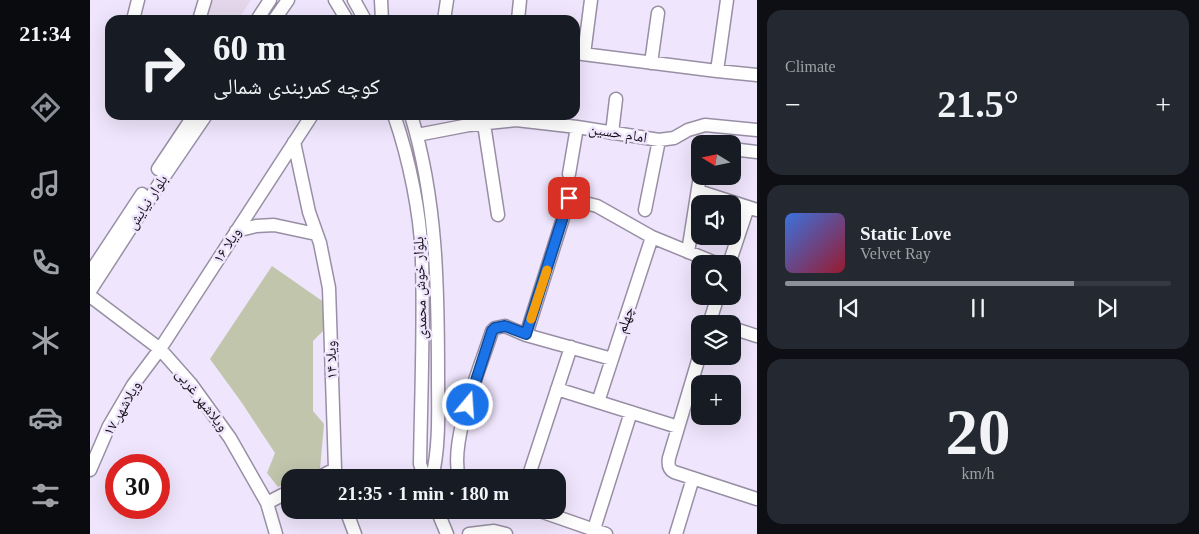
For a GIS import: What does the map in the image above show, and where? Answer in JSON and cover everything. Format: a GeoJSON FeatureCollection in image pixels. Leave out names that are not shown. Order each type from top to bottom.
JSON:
{"type":"FeatureCollection","features":[{"type":"Feature","properties":{"kind":"street"},"geometry":{"type":"LineString","coordinates":[[134,15],[138,0]]}},
{"type":"Feature","properties":{"kind":"street"},"geometry":{"type":"LineString","coordinates":[[200,15],[205,0]]}},
{"type":"Feature","properties":{"kind":"street"},"geometry":{"type":"LineString","coordinates":[[260,15],[270,0]]}},
{"type":"Feature","properties":{"kind":"street"},"geometry":{"type":"LineString","coordinates":[[278,15],[288,0]]}},
{"type":"Feature","properties":{"kind":"street"},"geometry":{"type":"LineString","coordinates":[[335,0],[344,15]]}},
{"type":"Feature","properties":{"kind":"street"},"geometry":{"type":"LineString","coordinates":[[354,0],[362,15]]}},
{"type":"Feature","properties":{"kind":"street"},"geometry":{"type":"LineString","coordinates":[[381,0],[382,15]]}},
{"type":"Feature","properties":{"kind":"street"},"geometry":{"type":"LineString","coordinates":[[445,15],[447,0]]}},
{"type":"Feature","properties":{"kind":"street"},"geometry":{"type":"LineString","coordinates":[[518,15],[520,0]]}},
{"type":"Feature","properties":{"kind":"street"},"geometry":{"type":"LineString","coordinates":[[590,0],[580,53],[756,75]]}},
{"type":"Feature","properties":{"kind":"street"},"geometry":{"type":"LineString","coordinates":[[717,71],[727,0]]}},
{"type":"Feature","properties":{"kind":"street"},"geometry":{"type":"LineString","coordinates":[[652,63],[658,13]]}},
{"type":"Feature","properties":{"kind":"street"},"geometry":{"type":"LineString","coordinates":[[612,133],[616,99]]}},
{"type":"Feature","properties":{"kind":"street","name":"بلوار نیایش"},"geometry":{"type":"LineString","coordinates":[[90,291],[191,120]]}},
{"type":"Feature","properties":{"kind":"street","name":"بلوار نیایش"},"geometry":{"type":"LineString","coordinates":[[90,272],[157,178],[202,120]]}},
{"type":"Feature","properties":{"kind":"street","name":"۱۶ ویلا"},"geometry":{"type":"LineString","coordinates":[[160,349],[309,120]]}},
{"type":"Feature","properties":{"kind":"street","name":"بلوار خوش محمدی"},"geometry":{"type":"LineString","coordinates":[[396,120],[414,197],[422,260],[420,464],[422,469]]}},
{"type":"Feature","properties":{"kind":"street","name":"بلوار خوش محمدی"},"geometry":{"type":"LineString","coordinates":[[412,120],[429,199],[436,260],[438,337],[436,462],[434,469]]}},
{"type":"Feature","properties":{"kind":"street","name":"امام حسین"},"geometry":{"type":"LineString","coordinates":[[417,135],[468,120],[484,124],[516,120],[660,140],[674,138],[688,130],[706,125],[756,130]]}},
{"type":"Feature","properties":{"kind":"street"},"geometry":{"type":"LineString","coordinates":[[484,124],[498,214]]}},
{"type":"Feature","properties":{"kind":"street"},"geometry":{"type":"LineString","coordinates":[[569,174],[577,127]]}},
{"type":"Feature","properties":{"kind":"street"},"geometry":{"type":"LineString","coordinates":[[645,210],[660,140]]}},
{"type":"Feature","properties":{"kind":"street","name":"۱۴ ویلا"},"geometry":{"type":"LineString","coordinates":[[294,142],[309,212],[320,243],[329,288],[336,469]]}},
{"type":"Feature","properties":{"kind":"street"},"geometry":{"type":"LineString","coordinates":[[741,150],[756,152]]}},
{"type":"Feature","properties":{"kind":"street"},"geometry":{"type":"LineString","coordinates":[[688,252],[699,185]]}},
{"type":"Feature","properties":{"kind":"street"},"geometry":{"type":"LineString","coordinates":[[698,191],[752,209],[733,255]]}},
{"type":"Feature","properties":{"kind":"street"},"geometry":{"type":"LineString","coordinates":[[526,334],[569,198],[596,206],[652,237],[696,255]]}},
{"type":"Feature","properties":{"kind":"street"},"geometry":{"type":"LineString","coordinates":[[236,231],[256,226],[274,225],[316,234]]}},
{"type":"Feature","properties":{"kind":"street","name":"چهلم"},"geometry":{"type":"LineString","coordinates":[[598,402],[652,237]]}},
{"type":"Feature","properties":{"kind":"street","name":"ویلاشهر غربی"},"geometry":{"type":"LineString","coordinates":[[90,296],[160,349],[191,384],[230,438],[267,503],[276,534]]}},
{"type":"Feature","properties":{"kind":"street"},"geometry":{"type":"LineString","coordinates":[[457,469],[457,447],[462,424],[492,331],[500,326],[505,326],[612,359]]}},
{"type":"Feature","properties":{"kind":"street"},"geometry":{"type":"LineString","coordinates":[[741,331],[756,336]]}},
{"type":"Feature","properties":{"kind":"street"},"geometry":{"type":"LineString","coordinates":[[422,337],[430,334],[438,337]]}},
{"type":"Feature","properties":{"kind":"street"},"geometry":{"type":"LineString","coordinates":[[531,469],[571,347]]}},
{"type":"Feature","properties":{"kind":"street","name":"ویلاشهر ۱۷"},"geometry":{"type":"LineString","coordinates":[[90,470],[109,426],[133,385],[160,349]]}},
{"type":"Feature","properties":{"kind":"street"},"geometry":{"type":"LineString","coordinates":[[697,365],[669,458],[670,469],[674,472],[756,499]]}},
{"type":"Feature","properties":{"kind":"street"},"geometry":{"type":"LineString","coordinates":[[557,389],[678,427]]}},
{"type":"Feature","properties":{"kind":"street"},"geometry":{"type":"LineString","coordinates":[[563,519],[600,532],[631,412]]}},
{"type":"Feature","properties":{"kind":"street"},"geometry":{"type":"LineString","coordinates":[[676,534],[694,478]]}},
{"type":"Feature","properties":{"kind":"street"},"geometry":{"type":"LineString","coordinates":[[267,503],[281,496]]}},
{"type":"Feature","properties":{"kind":"street"},"geometry":{"type":"LineString","coordinates":[[349,519],[355,534]]}},
{"type":"Feature","properties":{"kind":"street"},"geometry":{"type":"LineString","coordinates":[[441,519],[447,534]]}},
{"type":"Feature","properties":{"kind":"street"},"geometry":{"type":"LineString","coordinates":[[469,534],[494,532],[506,534]]}},
{"type":"Feature","properties":{"kind":"shaded area"},"geometry":{"type":"Polygon","coordinates":[[[206,0],[251,0],[241,15],[202,15],[206,0]]]}},
{"type":"Feature","properties":{"kind":"green space"},"geometry":{"type":"Polygon","coordinates":[[[272,266],[328,305],[325,329],[313,341],[313,411],[324,424],[320,469],[281,469],[281,486],[278,487],[267,473],[275,453],[210,359],[272,266]]]}},
{"type":"Feature","properties":{"kind":"slow traffic"},"geometry":{"type":"LineString","coordinates":[[531,319],[547,270]]}},
{"type":"Feature","properties":{"kind":"route"},"geometry":{"type":"LineString","coordinates":[[468,405],[492,331],[500,326],[505,326],[526,334],[569,198]]}}]}
